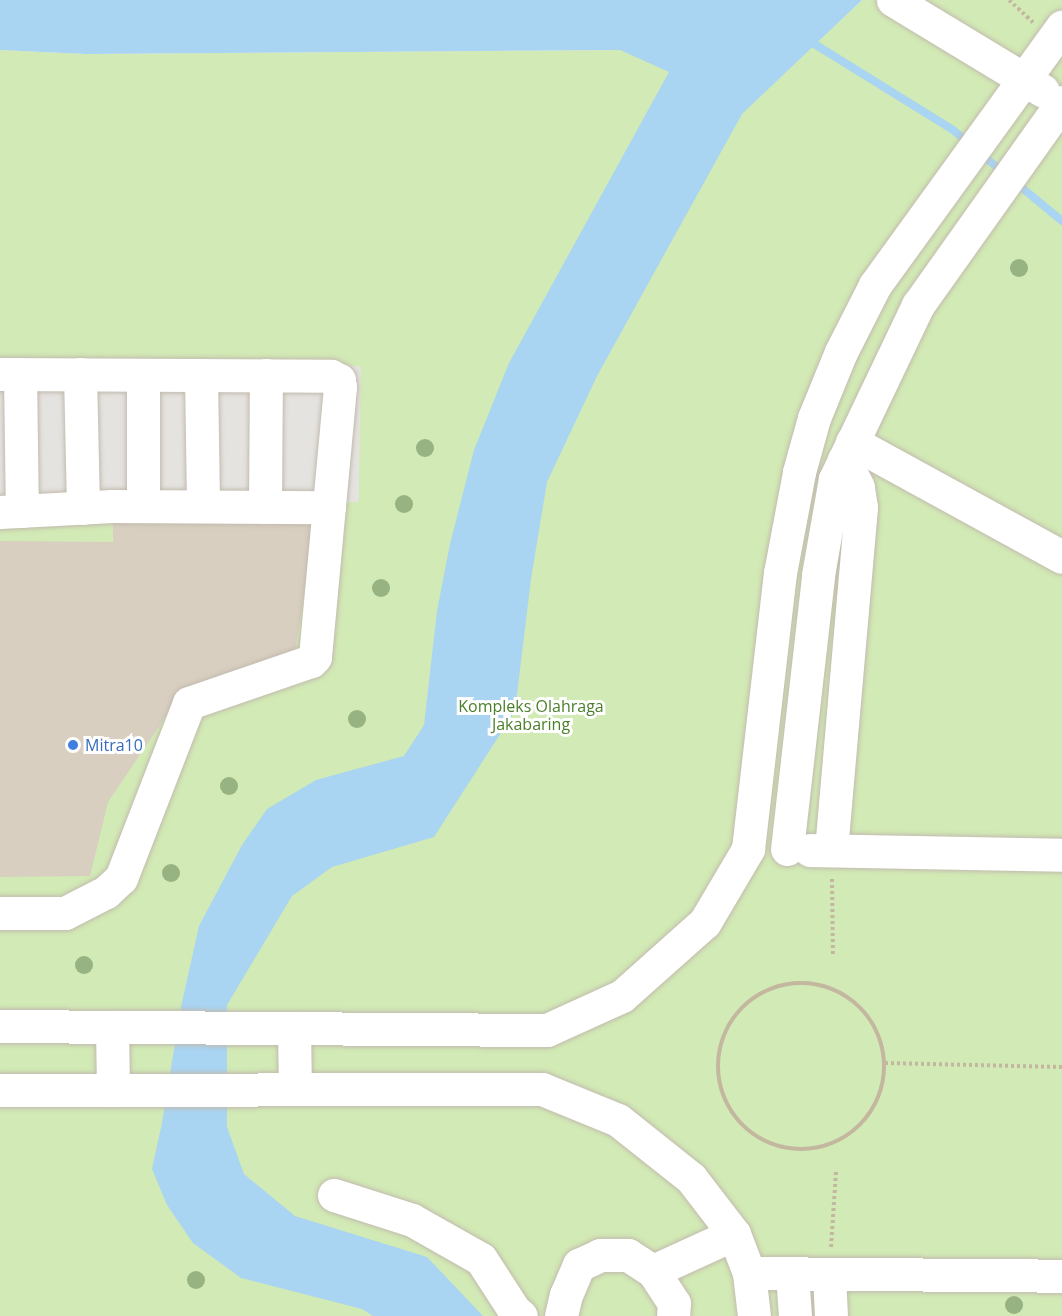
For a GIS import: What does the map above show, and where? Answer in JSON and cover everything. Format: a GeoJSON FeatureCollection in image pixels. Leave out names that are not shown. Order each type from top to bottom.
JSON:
{"type":"FeatureCollection","features":[{"type":"Feature","properties":{"kind":"street"},"geometry":{"type":"LineString","coordinates":[[787,849],[818,575],[834,479],[918,305],[1062,102],[893,0]]}},
{"type":"Feature","properties":{"kind":"street"},"geometry":{"type":"LineString","coordinates":[[0,1026],[548,1030],[622,996],[705,922],[748,849],[780,573],[799,472],[813,418],[841,352],[875,285],[1062,27]]}},
{"type":"Feature","properties":{"kind":"street"},"geometry":{"type":"LineString","coordinates":[[922,219],[960,246]]}},
{"type":"Feature","properties":{"kind":"street"},"geometry":{"type":"LineString","coordinates":[[0,913],[65,913],[106,892],[121,878],[189,703],[311,661],[315,657],[340,399],[339,380],[331,376],[10,374],[11,511],[143,506],[329,507]]}},
{"type":"Feature","properties":{"kind":"street"},"geometry":{"type":"LineString","coordinates":[[81,374],[83,508]]}},
{"type":"Feature","properties":{"kind":"street"},"geometry":{"type":"LineString","coordinates":[[143,375],[143,506]]}},
{"type":"Feature","properties":{"kind":"street"},"geometry":{"type":"LineString","coordinates":[[201,375],[203,506]]}},
{"type":"Feature","properties":{"kind":"street"},"geometry":{"type":"LineString","coordinates":[[265,507],[266,375]]}},
{"type":"Feature","properties":{"kind":"street"},"geometry":{"type":"LineString","coordinates":[[848,451],[1062,557]]}},
{"type":"Feature","properties":{"kind":"street"},"geometry":{"type":"LineString","coordinates":[[831,850],[861,507],[848,451]]}},
{"type":"Feature","properties":{"kind":"street"},"geometry":{"type":"LineString","coordinates":[[748,849],[1062,855]]}},
{"type":"Feature","properties":{"kind":"street"},"geometry":{"type":"LineString","coordinates":[[118,1027],[121,1090]]}},
{"type":"Feature","properties":{"kind":"street"},"geometry":{"type":"LineString","coordinates":[[280,1090],[294,1028]]}},
{"type":"Feature","properties":{"kind":"street"},"geometry":{"type":"LineString","coordinates":[[0,1090],[542,1089],[618,1120],[691,1178],[734,1234],[749,1273],[754,1316]]}},
{"type":"Feature","properties":{"kind":"street"},"geometry":{"type":"LineString","coordinates":[[334,1195],[412,1220],[481,1259],[514,1310],[521,1316]]}},
{"type":"Feature","properties":{"kind":"street"},"geometry":{"type":"LineString","coordinates":[[653,1271],[734,1234]]}},
{"type":"Feature","properties":{"kind":"street"},"geometry":{"type":"LineString","coordinates":[[561,1316],[566,1295],[579,1266],[600,1255],[628,1255],[653,1271],[674,1303],[673,1316]]}},
{"type":"Feature","properties":{"kind":"street"},"geometry":{"type":"LineString","coordinates":[[749,1273],[1062,1276]]}},
{"type":"Feature","properties":{"kind":"street"},"geometry":{"type":"LineString","coordinates":[[792,1274],[795,1316]]}},
{"type":"Feature","properties":{"kind":"street"},"geometry":{"type":"LineString","coordinates":[[829,1274],[831,1316]]}},
{"type":"Feature","properties":{"kind":"path"},"geometry":{"type":"LineString","coordinates":[[831,850],[833,956]]}},
{"type":"Feature","properties":{"kind":"path"},"geometry":{"type":"LineString","coordinates":[[803,982],[830,987],[853,1000],[873,1025],[881,1040],[885,1063],[879,1094],[873,1109],[857,1128],[834,1142],[808,1149],[781,1147],[756,1136],[735,1118],[722,1095],[717,1068],[721,1041],[733,1017],[752,998],[776,986],[803,982]]}},
{"type":"Feature","properties":{"kind":"path"},"geometry":{"type":"LineString","coordinates":[[885,1063],[1062,1067]]}},
{"type":"Feature","properties":{"kind":"path"},"geometry":{"type":"LineString","coordinates":[[829,1274],[836,1171]]}},
{"type":"Feature","properties":{"kind":"green space","name":"Kompleks Olahraga Jakabaring"},"geometry":{"type":"Polygon","coordinates":[[[862,0],[1062,0],[1062,1316],[0,1316],[0,50],[86,54],[621,50],[670,72],[742,113],[862,0]]]}},
{"type":"Feature","properties":{"kind":"shaded area"},"geometry":{"type":"Polygon","coordinates":[[[0,360],[361,366],[359,502],[0,496],[0,360]]]}},
{"type":"Feature","properties":{"kind":"water"},"geometry":{"type":"Polygon","coordinates":[[[0,0],[862,0],[742,114],[597,376],[547,482],[531,579],[515,711],[434,837],[332,867],[292,896],[227,1005],[227,1127],[244,1174],[295,1216],[427,1257],[483,1316],[373,1316],[362,1309],[241,1278],[193,1243],[167,1205],[152,1169],[181,1007],[199,926],[242,845],[267,809],[316,780],[404,756],[424,725],[437,611],[450,544],[474,450],[509,363],[669,72],[620,50],[86,54],[0,50],[0,0]]]}},
{"type":"Feature","properties":{"kind":"building","name":"Mitra10"},"geometry":{"type":"Polygon","coordinates":[[[113,513],[311,513],[310,557],[295,652],[185,688],[108,802],[90,876],[0,877],[0,541],[113,542],[113,513]]]}},
{"type":"Feature","properties":{"kind":"waterway"},"geometry":{"type":"LineString","coordinates":[[808,40],[953,130],[969,143]]}},
{"type":"Feature","properties":{"kind":"waterway"},"geometry":{"type":"LineString","coordinates":[[980,153],[1003,172]]}},
{"type":"Feature","properties":{"kind":"waterway"},"geometry":{"type":"LineString","coordinates":[[1015,182],[1062,221]]}},
{"type":"Feature","properties":{"kind":"place","name":"Mitra10"},"geometry":{"type":"Point","coordinates":[73,745]}}]}
